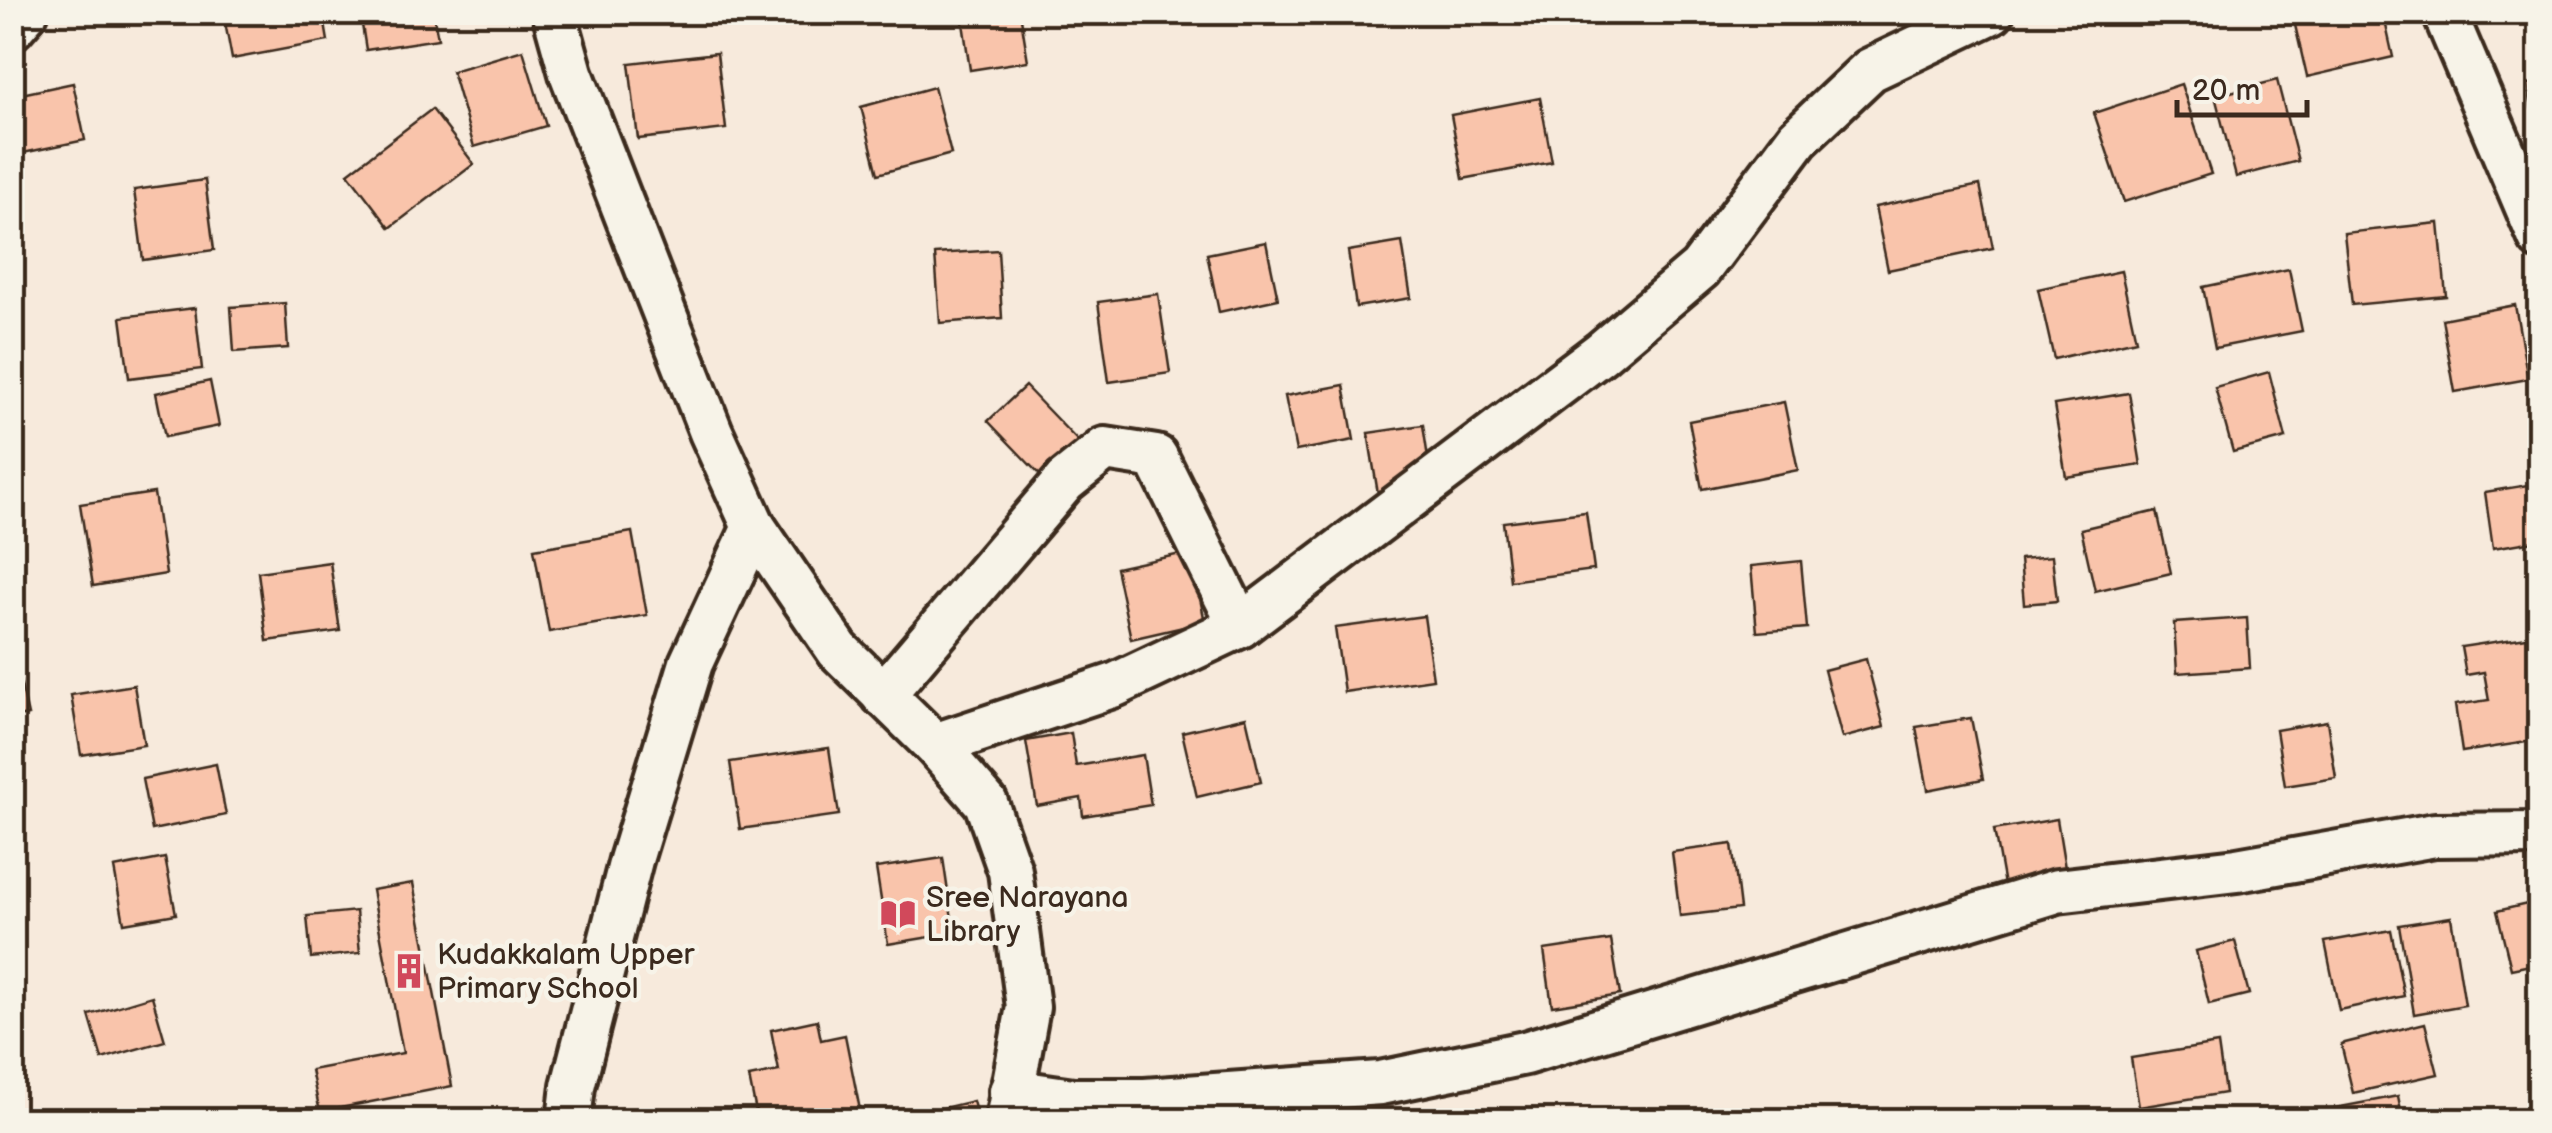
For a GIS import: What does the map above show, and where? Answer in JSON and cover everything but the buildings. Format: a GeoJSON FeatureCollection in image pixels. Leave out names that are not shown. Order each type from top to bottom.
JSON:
{"type":"FeatureCollection","features":[{"type":"Feature","properties":{"kind":"street"},"geometry":{"type":"LineString","coordinates":[[12,28],[26,12]]}},
{"type":"Feature","properties":{"kind":"street"},"geometry":{"type":"LineString","coordinates":[[554,12],[599,145],[711,432],[754,527],[838,650],[935,745],[986,803],[1010,871],[1028,1006],[1009,1106],[1380,1082],[1526,1054],[2057,892],[2237,870],[2436,835],[2540,834]]}},
{"type":"Feature","properties":{"kind":"street"},"geometry":{"type":"LineString","coordinates":[[935,745],[1114,685],[1240,626],[1601,353],[1700,269],[1798,138],[1870,70],[1992,12]]}},
{"type":"Feature","properties":{"kind":"street"},"geometry":{"type":"LineString","coordinates":[[2444,12],[2540,238]]}},
{"type":"Feature","properties":{"kind":"street"},"geometry":{"type":"LineString","coordinates":[[883,695],[1066,481],[1105,450],[1156,457],[1240,626]]}},
{"type":"Feature","properties":{"kind":"street"},"geometry":{"type":"LineString","coordinates":[[568,1120],[572,1086],[631,860],[691,663],[754,527]]}},
{"type":"Feature","properties":{"kind":"place","name":"Sree Narayana Library"},"geometry":{"type":"Point","coordinates":[898,914]}},
{"type":"Feature","properties":{"kind":"place","name":"Kudakkalam Upper Primary School"},"geometry":{"type":"Point","coordinates":[409,971]}}]}
